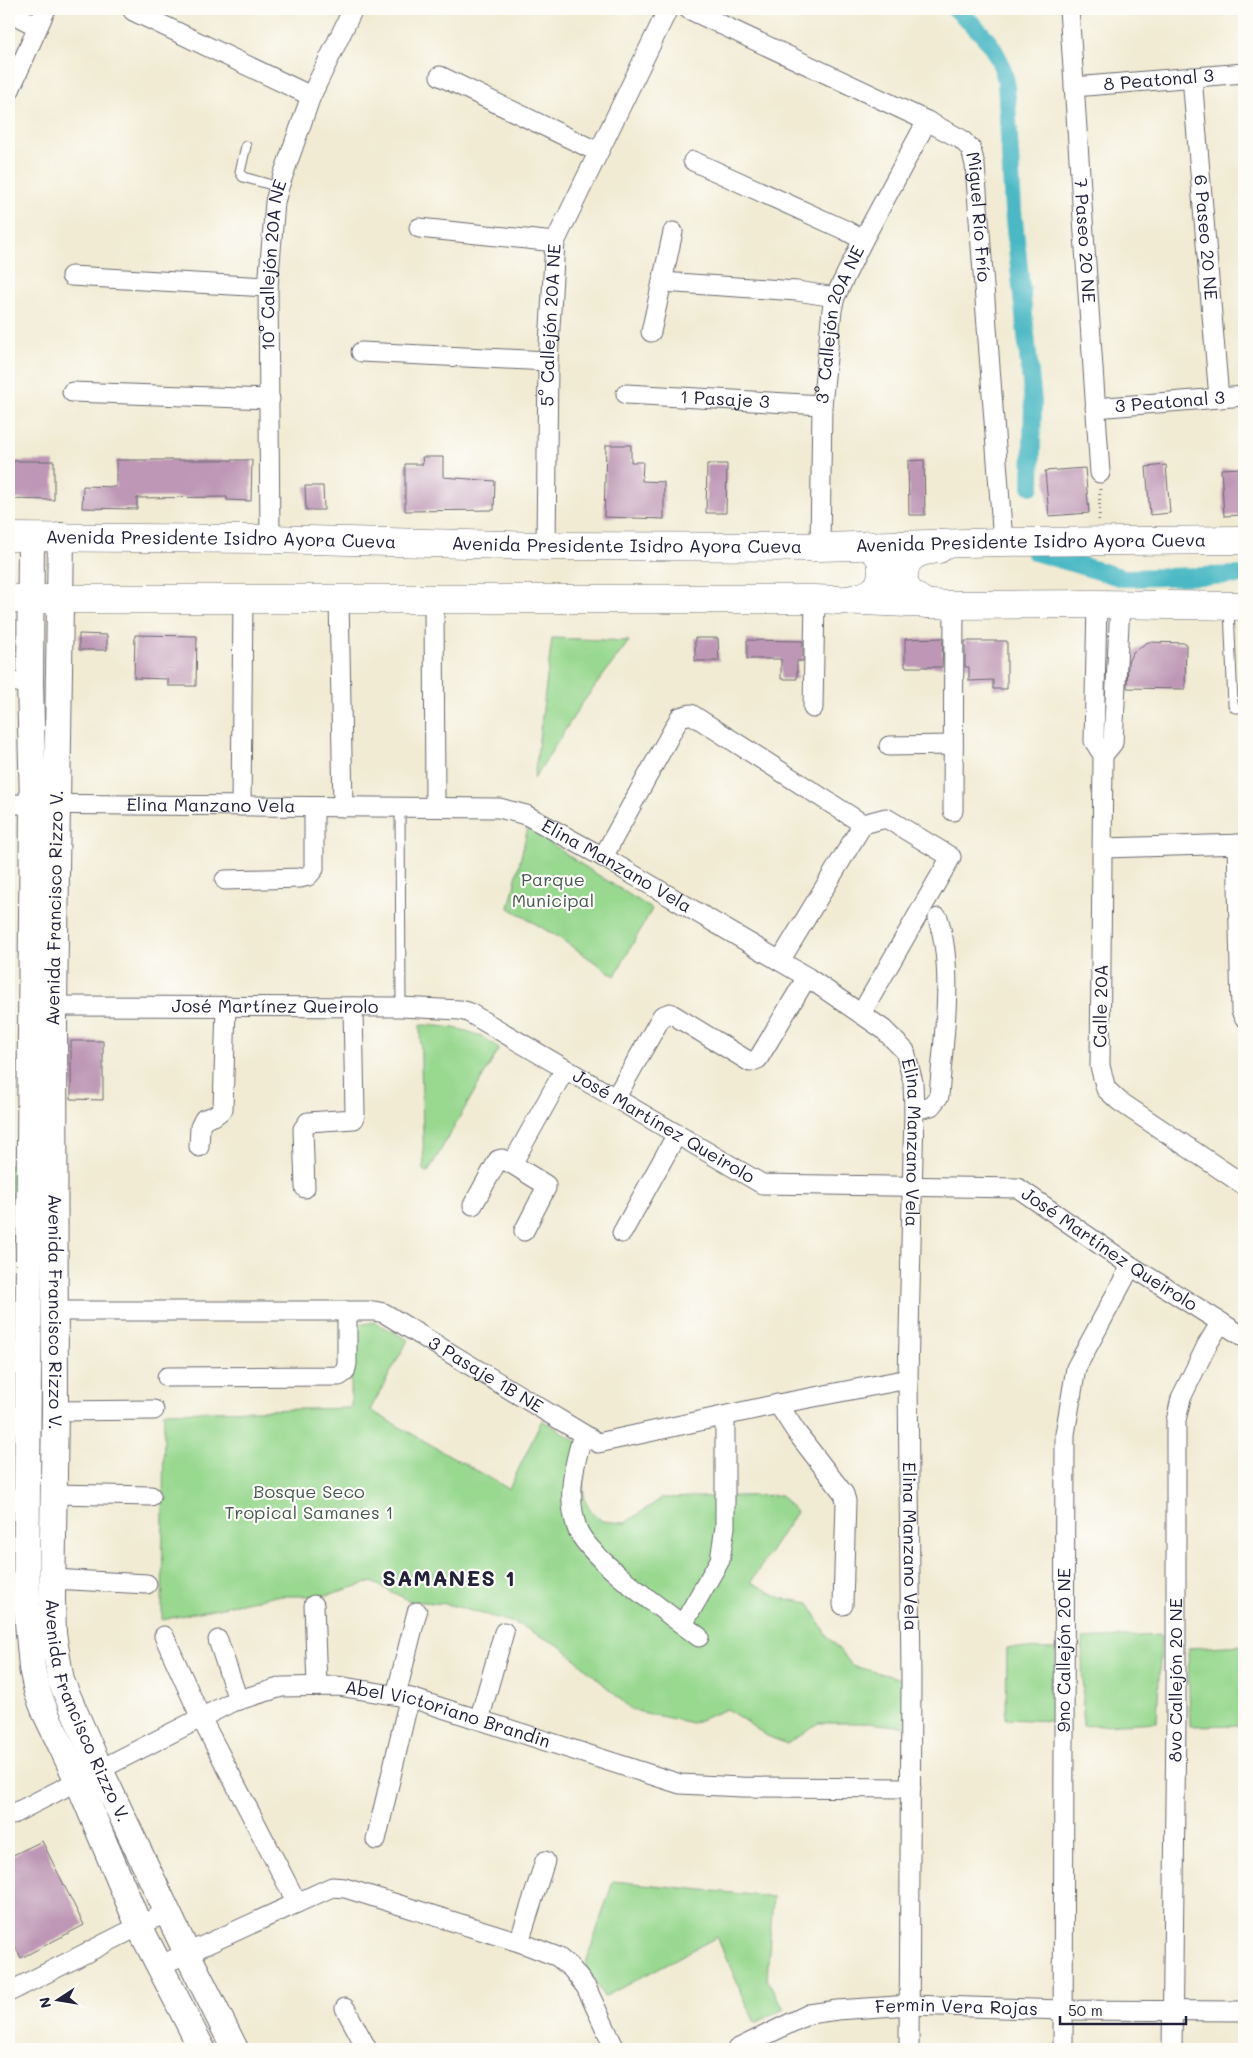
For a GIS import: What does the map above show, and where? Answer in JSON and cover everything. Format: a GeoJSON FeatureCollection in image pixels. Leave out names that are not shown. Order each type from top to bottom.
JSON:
{"type":"FeatureCollection","features":[{"type":"Feature","properties":{"kind":"main road","name":"Avenida Francisco Rizzo V."},"geometry":{"type":"LineString","coordinates":[[35,1594],[33,804],[60,598],[61,536]]}},
{"type":"Feature","properties":{"kind":"main road","name":"Avenida Presidente Isidro Ayora Cueva"},"geometry":{"type":"LineString","coordinates":[[20,537],[270,539],[546,546],[820,547],[974,542],[1244,540]]}},
{"type":"Feature","properties":{"kind":"main road","name":"Avenida Francisco Rizzo V."},"geometry":{"type":"LineString","coordinates":[[20,537],[19,682],[54,1006],[54,1494],[35,1594],[30,1647],[37,1691],[46,1714],[89,1776],[167,1912],[235,2049]]}},
{"type":"Feature","properties":{"kind":"main road"},"geometry":{"type":"LineString","coordinates":[[941,605],[912,596],[906,588],[904,577],[910,558],[921,552],[974,542]]}},
{"type":"Feature","properties":{"kind":"main road"},"geometry":{"type":"LineString","coordinates":[[846,600],[866,595],[874,591],[879,585],[881,564],[878,554],[867,545]]}},
{"type":"Feature","properties":{"kind":"main road"},"geometry":{"type":"LineString","coordinates":[[20,598],[815,599],[941,605],[1108,604],[1237,606]]}},
{"type":"Feature","properties":{"kind":"main road","name":"Avenida Francisco Rizzo V."},"geometry":{"type":"LineString","coordinates":[[89,1776],[139,1926],[202,2049]]}},
{"type":"Feature","properties":{"kind":"street"},"geometry":{"type":"LineString","coordinates":[[9,92],[46,9]]}},
{"type":"Feature","properties":{"kind":"street","name":"10° Callejón 20A NE"},"geometry":{"type":"LineString","coordinates":[[270,539],[268,287],[275,202],[311,96],[353,9]]}},
{"type":"Feature","properties":{"kind":"street","name":"5° Callejón 20A NE"},"geometry":{"type":"LineString","coordinates":[[546,546],[548,361],[555,242],[668,9]]}},
{"type":"Feature","properties":{"kind":"street","name":"Miguel Río Frío"},"geometry":{"type":"LineString","coordinates":[[688,9],[928,121],[961,139],[971,149],[975,165],[1003,542]]}},
{"type":"Feature","properties":{"kind":"street","name":"7 Paseo 20 NE"},"geometry":{"type":"LineString","coordinates":[[1069,9],[1100,473]]}},
{"type":"Feature","properties":{"kind":"street"},"geometry":{"type":"LineString","coordinates":[[133,11],[311,96]]}},
{"type":"Feature","properties":{"kind":"street"},"geometry":{"type":"LineString","coordinates":[[9,12],[37,26]]}},
{"type":"Feature","properties":{"kind":"street","name":"8 Peatonal 3"},"geometry":{"type":"LineString","coordinates":[[1074,87],[1244,73]]}},
{"type":"Feature","properties":{"kind":"street"},"geometry":{"type":"LineString","coordinates":[[440,76],[598,152]]}},
{"type":"Feature","properties":{"kind":"street","name":"6 Paseo 20 NE"},"geometry":{"type":"LineString","coordinates":[[1192,77],[1219,398]]}},
{"type":"Feature","properties":{"kind":"street","name":"3° Callejón 20A NE"},"geometry":{"type":"LineString","coordinates":[[820,547],[822,405],[835,297],[863,240],[928,121]]}},
{"type":"Feature","properties":{"kind":"street"},"geometry":{"type":"LineString","coordinates":[[693,161],[863,240]]}},
{"type":"Feature","properties":{"kind":"street"},"geometry":{"type":"LineString","coordinates":[[419,228],[555,242]]}},
{"type":"Feature","properties":{"kind":"street"},"geometry":{"type":"LineString","coordinates":[[651,332],[673,232]]}},
{"type":"Feature","properties":{"kind":"street"},"geometry":{"type":"LineString","coordinates":[[71,276],[268,287]]}},
{"type":"Feature","properties":{"kind":"street"},"geometry":{"type":"LineString","coordinates":[[662,282],[797,291],[835,297]]}},
{"type":"Feature","properties":{"kind":"street"},"geometry":{"type":"LineString","coordinates":[[361,352],[548,361]]}},
{"type":"Feature","properties":{"kind":"street"},"geometry":{"type":"LineString","coordinates":[[72,392],[270,399]]}},
{"type":"Feature","properties":{"kind":"street","name":"1 Pasaje 3"},"geometry":{"type":"LineString","coordinates":[[626,394],[822,405]]}},
{"type":"Feature","properties":{"kind":"street","name":"3 Peatonal 3"},"geometry":{"type":"LineString","coordinates":[[1095,408],[1244,396]]}},
{"type":"Feature","properties":{"kind":"street"},"geometry":{"type":"LineString","coordinates":[[241,806],[243,598]]}},
{"type":"Feature","properties":{"kind":"street"},"geometry":{"type":"LineString","coordinates":[[339,599],[343,807]]}},
{"type":"Feature","properties":{"kind":"street"},"geometry":{"type":"LineString","coordinates":[[434,599],[435,807]]}},
{"type":"Feature","properties":{"kind":"street"},"geometry":{"type":"LineString","coordinates":[[813,708],[815,599]]}},
{"type":"Feature","properties":{"kind":"street","name":"Calle 20A"},"geometry":{"type":"LineString","coordinates":[[1108,604],[1094,741],[1103,755],[1100,1066],[1106,1089],[1120,1101],[1244,1185]]}},
{"type":"Feature","properties":{"kind":"street"},"geometry":{"type":"LineString","coordinates":[[941,605],[953,745],[953,811]]}},
{"type":"Feature","properties":{"kind":"street"},"geometry":{"type":"LineString","coordinates":[[603,857],[680,717],[690,714],[863,824]]}},
{"type":"Feature","properties":{"kind":"street"},"geometry":{"type":"LineString","coordinates":[[889,746],[953,745]]}},
{"type":"Feature","properties":{"kind":"street","name":"Elina Manzano Vela"},"geometry":{"type":"LineString","coordinates":[[33,804],[498,808],[526,815],[603,857],[807,977],[884,1029],[906,1051],[914,1082],[908,1379],[911,1788],[909,2049]]}},
{"type":"Feature","properties":{"kind":"street"},"geometry":{"type":"LineString","coordinates":[[225,880],[300,878],[308,876],[314,869],[314,807]]}},
{"type":"Feature","properties":{"kind":"street"},"geometry":{"type":"LineString","coordinates":[[780,961],[863,824],[886,818],[951,857],[861,1014]]}},
{"type":"Feature","properties":{"kind":"street"},"geometry":{"type":"LineString","coordinates":[[1103,848],[1240,844],[1241,1011],[1244,1017]]}},
{"type":"Feature","properties":{"kind":"street"},"geometry":{"type":"LineString","coordinates":[[914,1110],[931,1106],[939,1096],[948,972],[944,937],[938,918]]}},
{"type":"Feature","properties":{"kind":"street"},"geometry":{"type":"LineString","coordinates":[[616,1097],[662,1016],[670,1013],[750,1062],[758,1058],[807,977]]}},
{"type":"Feature","properties":{"kind":"street","name":"José Martínez Queirolo"},"geometry":{"type":"LineString","coordinates":[[54,1006],[401,1007],[468,1012],[762,1184],[1018,1188],[1131,1266],[1244,1336]]}},
{"type":"Feature","properties":{"kind":"street"},"geometry":{"type":"LineString","coordinates":[[199,1147],[200,1127],[204,1119],[214,1116],[223,1109],[226,1006]]}},
{"type":"Feature","properties":{"kind":"street"},"geometry":{"type":"LineString","coordinates":[[305,1188],[303,1128],[308,1122],[354,1119],[353,1007]]}},
{"type":"Feature","properties":{"kind":"street"},"geometry":{"type":"LineString","coordinates":[[512,1164],[565,1069]]}},
{"type":"Feature","properties":{"kind":"street"},"geometry":{"type":"LineString","coordinates":[[622,1233],[677,1134]]}},
{"type":"Feature","properties":{"kind":"street"},"geometry":{"type":"LineString","coordinates":[[473,1205],[498,1160],[502,1159],[512,1164],[546,1185],[524,1231]]}},
{"type":"Feature","properties":{"kind":"street","name":"9no Callejón 20 NE"},"geometry":{"type":"LineString","coordinates":[[1063,2049],[1065,1434],[1076,1368],[1131,1266]]}},
{"type":"Feature","properties":{"kind":"street","name":"3 Pasaje 1B NE"},"geometry":{"type":"LineString","coordinates":[[54,1311],[374,1311],[384,1313],[598,1443],[778,1404],[908,1379]]}},
{"type":"Feature","properties":{"kind":"street"},"geometry":{"type":"LineString","coordinates":[[167,1377],[339,1376],[345,1372],[347,1364],[347,1311]]}},
{"type":"Feature","properties":{"kind":"street","name":"8vo Callejón 20 NE"},"geometry":{"type":"LineString","coordinates":[[1172,2049],[1174,2011],[1176,1421],[1181,1398],[1207,1345],[1221,1322]]}},
{"type":"Feature","properties":{"kind":"street"},"geometry":{"type":"LineString","coordinates":[[778,1404],[844,1494],[846,1501],[843,1605]]}},
{"type":"Feature","properties":{"kind":"street"},"geometry":{"type":"LineString","coordinates":[[55,1411],[154,1410]]}},
{"type":"Feature","properties":{"kind":"street"},"geometry":{"type":"LineString","coordinates":[[683,1624],[720,1560],[725,1527],[725,1416]]}},
{"type":"Feature","properties":{"kind":"street"},"geometry":{"type":"LineString","coordinates":[[583,1434],[575,1460],[571,1485],[571,1499],[577,1528],[588,1547],[612,1569],[699,1637]]}},
{"type":"Feature","properties":{"kind":"street"},"geometry":{"type":"LineString","coordinates":[[54,1494],[150,1496]]}},
{"type":"Feature","properties":{"kind":"street"},"geometry":{"type":"LineString","coordinates":[[35,1594],[147,1584]]}},
{"type":"Feature","properties":{"kind":"street"},"geometry":{"type":"LineString","coordinates":[[314,1605],[317,1686]]}},
{"type":"Feature","properties":{"kind":"street"},"geometry":{"type":"LineString","coordinates":[[376,1840],[406,1712],[404,1697],[417,1612]]}},
{"type":"Feature","properties":{"kind":"street"},"geometry":{"type":"LineString","coordinates":[[479,1720],[504,1632]]}},
{"type":"Feature","properties":{"kind":"street"},"geometry":{"type":"LineString","coordinates":[[164,1636],[201,1718],[297,1903]]}},
{"type":"Feature","properties":{"kind":"street"},"geometry":{"type":"LineString","coordinates":[[218,1640],[238,1700]]}},
{"type":"Feature","properties":{"kind":"street","name":"Abel Victoriano Brandin"},"geometry":{"type":"LineString","coordinates":[[9,1816],[238,1700],[282,1687],[338,1686],[404,1697],[680,1784],[742,1787],[911,1788]]}},
{"type":"Feature","properties":{"kind":"street"},"geometry":{"type":"LineString","coordinates":[[519,1942],[545,1860]]}},
{"type":"Feature","properties":{"kind":"street"},"geometry":{"type":"LineString","coordinates":[[159,1966],[332,1887],[345,1888],[519,1942],[558,1957],[572,1969],[586,1987],[615,2049]]}},
{"type":"Feature","properties":{"kind":"street"},"geometry":{"type":"LineString","coordinates":[[9,1992],[167,1912]]}},
{"type":"Feature","properties":{"kind":"street","name":"Fermin Vera Rojas"},"geometry":{"type":"LineString","coordinates":[[737,2049],[809,2014],[910,2005],[1062,2010],[1244,2011]]}},
{"type":"Feature","properties":{"kind":"street"},"geometry":{"type":"LineString","coordinates":[[345,2008],[371,2048]]}},
{"type":"Feature","properties":{"kind":"lane"},"geometry":{"type":"LineString","coordinates":[[246,146],[240,172],[243,177],[279,187]]}},
{"type":"Feature","properties":{"kind":"lane"},"geometry":{"type":"LineString","coordinates":[[1237,606],[1233,705],[1235,708],[1244,708]]}},
{"type":"Feature","properties":{"kind":"lane"},"geometry":{"type":"LineString","coordinates":[[400,807],[401,1007]]}},
{"type":"Feature","properties":{"kind":"path"},"geometry":{"type":"LineString","coordinates":[[1099,541],[1100,473]]}},
{"type":"Feature","properties":{"kind":"green space"},"geometry":{"type":"Polygon","coordinates":[[[552,638],[629,641],[581,705],[534,779],[552,638]]]}},
{"type":"Feature","properties":{"kind":"green space","name":"Parque Municipal"},"geometry":{"type":"Polygon","coordinates":[[[528,827],[579,863],[652,909],[615,976],[561,939],[509,908],[528,827]]]}},
{"type":"Feature","properties":{"kind":"green space"},"geometry":{"type":"Polygon","coordinates":[[[420,1025],[441,1026],[472,1033],[491,1042],[499,1049],[428,1172],[424,1171],[420,1025]]]}},
{"type":"Feature","properties":{"kind":"green space"},"geometry":{"type":"Polygon","coordinates":[[[9,1165],[16,1165],[13,1259],[9,1259],[9,1165]]]}},
{"type":"Feature","properties":{"kind":"green space","name":"Bosque Seco Tropical Samanes 1"},"geometry":{"type":"Polygon","coordinates":[[[375,1322],[408,1340],[370,1410],[509,1489],[542,1420],[589,1449],[583,1470],[585,1500],[588,1507],[602,1521],[625,1523],[662,1498],[781,1495],[796,1512],[751,1582],[781,1598],[809,1603],[825,1633],[853,1666],[906,1680],[906,1727],[868,1723],[818,1723],[787,1744],[767,1736],[727,1709],[692,1723],[632,1710],[562,1647],[515,1623],[447,1604],[410,1601],[372,1582],[323,1596],[273,1596],[162,1620],[164,1412],[351,1408],[351,1326],[375,1322]]]}},
{"type":"Feature","properties":{"kind":"green space"},"geometry":{"type":"Polygon","coordinates":[[[1161,1635],[1157,1722],[1083,1726],[1082,1639],[1161,1635]]]}},
{"type":"Feature","properties":{"kind":"green space"},"geometry":{"type":"Polygon","coordinates":[[[1244,1645],[1244,1725],[1190,1726],[1188,1648],[1244,1645]]]}},
{"type":"Feature","properties":{"kind":"green space"},"geometry":{"type":"Polygon","coordinates":[[[1007,1648],[1056,1649],[1053,1721],[1006,1719],[1007,1648]]]}},
{"type":"Feature","properties":{"kind":"green space"},"geometry":{"type":"Polygon","coordinates":[[[613,1881],[773,1897],[767,1979],[784,2009],[755,2023],[717,1937],[604,1997],[585,1966],[613,1881]]]}},
{"type":"Feature","properties":{"kind":"building"},"geometry":{"type":"Polygon","coordinates":[[[606,445],[631,445],[631,462],[643,462],[642,481],[664,482],[664,519],[604,517],[606,445]]]}},
{"type":"Feature","properties":{"kind":"building"},"geometry":{"type":"Polygon","coordinates":[[[422,457],[443,457],[443,477],[495,481],[494,510],[405,511],[405,464],[423,464],[422,457]]]}},
{"type":"Feature","properties":{"kind":"building"},"geometry":{"type":"Polygon","coordinates":[[[116,460],[252,460],[251,501],[227,500],[227,497],[137,498],[137,509],[82,508],[83,486],[116,487],[116,460]]]}},
{"type":"Feature","properties":{"kind":"building"},"geometry":{"type":"Polygon","coordinates":[[[924,460],[925,515],[909,515],[908,461],[924,460]]]}},
{"type":"Feature","properties":{"kind":"building"},"geometry":{"type":"Polygon","coordinates":[[[9,461],[54,461],[54,500],[9,499],[9,461]]]}},
{"type":"Feature","properties":{"kind":"building"},"geometry":{"type":"Polygon","coordinates":[[[707,464],[727,464],[726,513],[706,513],[707,464]]]}},
{"type":"Feature","properties":{"kind":"building"},"geometry":{"type":"Polygon","coordinates":[[[1166,465],[1170,513],[1150,515],[1146,467],[1166,465]]]}},
{"type":"Feature","properties":{"kind":"building"},"geometry":{"type":"Polygon","coordinates":[[[1085,468],[1089,513],[1049,516],[1045,471],[1085,468]]]}},
{"type":"Feature","properties":{"kind":"building"},"geometry":{"type":"Polygon","coordinates":[[[1240,468],[1242,515],[1224,516],[1221,469],[1240,468]]]}},
{"type":"Feature","properties":{"kind":"building"},"geometry":{"type":"Polygon","coordinates":[[[305,486],[323,486],[324,510],[306,510],[305,486]]]}},
{"type":"Feature","properties":{"kind":"building"},"geometry":{"type":"Polygon","coordinates":[[[79,634],[107,635],[107,650],[79,650],[79,634]]]}},
{"type":"Feature","properties":{"kind":"building"},"geometry":{"type":"Polygon","coordinates":[[[135,635],[197,636],[196,686],[168,686],[168,679],[134,678],[135,635]]]}},
{"type":"Feature","properties":{"kind":"building"},"geometry":{"type":"Polygon","coordinates":[[[695,638],[718,638],[719,661],[695,661],[695,638]]]}},
{"type":"Feature","properties":{"kind":"building"},"geometry":{"type":"Polygon","coordinates":[[[943,638],[942,667],[905,667],[905,639],[943,638]]]}},
{"type":"Feature","properties":{"kind":"building"},"geometry":{"type":"Polygon","coordinates":[[[747,640],[803,641],[803,661],[797,661],[797,679],[781,679],[781,659],[747,659],[747,640]]]}},
{"type":"Feature","properties":{"kind":"building"},"geometry":{"type":"Polygon","coordinates":[[[965,641],[1007,641],[1007,689],[993,689],[993,680],[969,681],[969,667],[965,667],[965,641]]]}},
{"type":"Feature","properties":{"kind":"building"},"geometry":{"type":"Polygon","coordinates":[[[1148,642],[1186,643],[1185,689],[1127,688],[1128,662],[1133,652],[1148,642]]]}},
{"type":"Feature","properties":{"kind":"building"},"geometry":{"type":"Polygon","coordinates":[[[71,1041],[103,1041],[103,1100],[71,1099],[71,1041]]]}},
{"type":"Feature","properties":{"kind":"building"},"geometry":{"type":"Polygon","coordinates":[[[42,1841],[84,1925],[21,1958],[9,1934],[9,1857],[42,1841]]]}},
{"type":"Feature","properties":{"kind":"waterway"},"geometry":{"type":"LineString","coordinates":[[956,9],[987,40],[999,59],[1006,81],[1013,210],[1033,402],[1031,486]]}},
{"type":"Feature","properties":{"kind":"waterway"},"geometry":{"type":"LineString","coordinates":[[1035,552],[1123,578],[1244,575]]}},
{"type":"Feature","properties":{"kind":"district","name":"SAMANES 1"},"geometry":{"type":"Point","coordinates":[449,1578]}}]}
